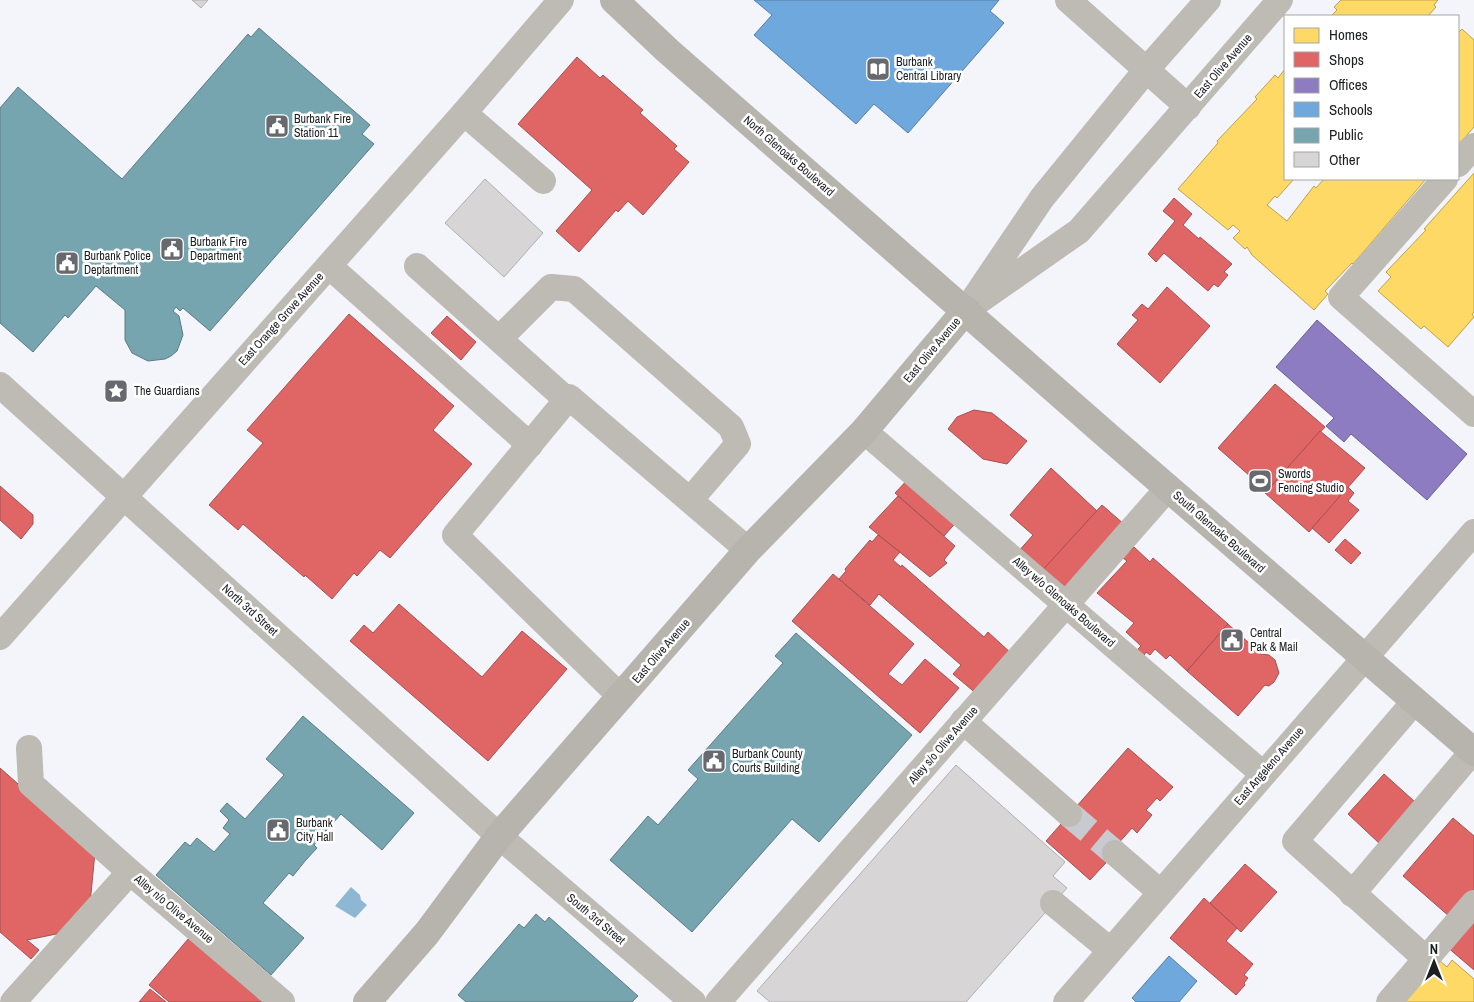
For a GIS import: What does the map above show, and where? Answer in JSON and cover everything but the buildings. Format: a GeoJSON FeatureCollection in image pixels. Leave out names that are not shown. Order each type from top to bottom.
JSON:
{"type":"FeatureCollection","features":[{"type":"Feature","properties":{"kind":"main road","name":"North Glenoaks Boulevard"},"geometry":{"type":"LineString","coordinates":[[614,0],[668,51],[966,310]]}},
{"type":"Feature","properties":{"kind":"main road","name":"East Olive Avenue"},"geometry":{"type":"LineString","coordinates":[[367,1002],[427,933],[499,836],[748,550],[864,432],[966,310]]}},
{"type":"Feature","properties":{"kind":"main road","name":"South Glenoaks Boulevard"},"geometry":{"type":"LineString","coordinates":[[966,310],[1363,658],[1473,751]]}},
{"type":"Feature","properties":{"kind":"street","name":"East Orange Grove Avenue"},"geometry":{"type":"LineString","coordinates":[[0,637],[123,496],[464,114],[561,0]]}},
{"type":"Feature","properties":{"kind":"street"},"geometry":{"type":"LineString","coordinates":[[1068,0],[1188,107]]}},
{"type":"Feature","properties":{"kind":"street","name":"East Olive Avenue"},"geometry":{"type":"LineString","coordinates":[[966,310],[1042,198],[1147,69],[1208,0]]}},
{"type":"Feature","properties":{"kind":"street","name":"East Olive Avenue"},"geometry":{"type":"LineString","coordinates":[[966,310],[1080,231],[1280,0]]}},
{"type":"Feature","properties":{"kind":"street"},"geometry":{"type":"LineString","coordinates":[[464,114],[544,181]]}},
{"type":"Feature","properties":{"kind":"street"},"geometry":{"type":"LineString","coordinates":[[1459,163],[1474,146]]}},
{"type":"Feature","properties":{"kind":"street"},"geometry":{"type":"LineString","coordinates":[[1444,180],[1341,297],[1474,414]]}},
{"type":"Feature","properties":{"kind":"street"},"geometry":{"type":"LineString","coordinates":[[329,266],[530,445]]}},
{"type":"Feature","properties":{"kind":"street"},"geometry":{"type":"LineString","coordinates":[[417,266],[567,400]]}},
{"type":"Feature","properties":{"kind":"street"},"geometry":{"type":"LineString","coordinates":[[499,339],[551,287],[574,289],[731,427],[738,444],[691,499]]}},
{"type":"Feature","properties":{"kind":"street","name":"North 3rd Street"},"geometry":{"type":"LineString","coordinates":[[0,386],[499,836]]}},
{"type":"Feature","properties":{"kind":"street"},"geometry":{"type":"LineString","coordinates":[[621,697],[455,535],[569,397],[691,499],[748,550]]}},
{"type":"Feature","properties":{"kind":"street","name":"Alley w/o Glenoaks Boulevard"},"geometry":{"type":"LineString","coordinates":[[864,432],[1263,774]]}},
{"type":"Feature","properties":{"kind":"street","name":"Alley s/o Olive Avenue"},"geometry":{"type":"LineString","coordinates":[[718,1002],[1168,488]]}},
{"type":"Feature","properties":{"kind":"street","name":"East Angeleno Avenue"},"geometry":{"type":"LineString","coordinates":[[1066,1002],[1474,532]]}},
{"type":"Feature","properties":{"kind":"street"},"geometry":{"type":"LineString","coordinates":[[1414,702],[1295,841],[1352,894],[1426,958]]}},
{"type":"Feature","properties":{"kind":"street"},"geometry":{"type":"LineString","coordinates":[[963,721],[1069,814]]}},
{"type":"Feature","properties":{"kind":"street"},"geometry":{"type":"LineString","coordinates":[[29,748],[32,784],[130,872]]}},
{"type":"Feature","properties":{"kind":"street"},"geometry":{"type":"LineString","coordinates":[[1352,894],[1473,751]]}},
{"type":"Feature","properties":{"kind":"street","name":"South 3rd Street"},"geometry":{"type":"LineString","coordinates":[[499,836],[693,1002]]}},
{"type":"Feature","properties":{"kind":"street"},"geometry":{"type":"LineString","coordinates":[[1115,853],[1160,892]]}},
{"type":"Feature","properties":{"kind":"street","name":"Alley n/o Olive Avenue"},"geometry":{"type":"LineString","coordinates":[[12,1002],[130,872],[282,1002]]}},
{"type":"Feature","properties":{"kind":"street"},"geometry":{"type":"LineString","coordinates":[[1053,903],[1110,950]]}},
{"type":"Feature","properties":{"kind":"street"},"geometry":{"type":"LineString","coordinates":[[1389,1002],[1474,903]]}},
{"type":"Feature","properties":{"kind":"water"},"geometry":{"type":"Polygon","coordinates":[[[351,887],[367,905],[355,918],[335,906],[351,887]]]}},
{"type":"Feature","properties":{"kind":"tunnel"},"geometry":{"type":"LineString","coordinates":[[1069,814],[1115,853]]}},
{"type":"Feature","properties":{"kind":"place","name":"Burbank Central Library"},"geometry":{"type":"Point","coordinates":[878,69]}},
{"type":"Feature","properties":{"kind":"place","name":"Burbank Fire Station 11"},"geometry":{"type":"Point","coordinates":[277,126]}},
{"type":"Feature","properties":{"kind":"place","name":"Burbank Fire Department"},"geometry":{"type":"Point","coordinates":[172,249]}},
{"type":"Feature","properties":{"kind":"place","name":"Burbank Police Deptartment"},"geometry":{"type":"Point","coordinates":[67,263]}},
{"type":"Feature","properties":{"kind":"place","name":"The Guardians"},"geometry":{"type":"Point","coordinates":[116,391]}},
{"type":"Feature","properties":{"kind":"place","name":"Swords Fencing Studio"},"geometry":{"type":"Point","coordinates":[1260,481]}},
{"type":"Feature","properties":{"kind":"place","name":"Central Pak & Mail"},"geometry":{"type":"Point","coordinates":[1232,640]}},
{"type":"Feature","properties":{"kind":"place","name":"Burbank County Courts Building"},"geometry":{"type":"Point","coordinates":[714,761]}},
{"type":"Feature","properties":{"kind":"place","name":"Burbank City Hall"},"geometry":{"type":"Point","coordinates":[278,830]}}]}
